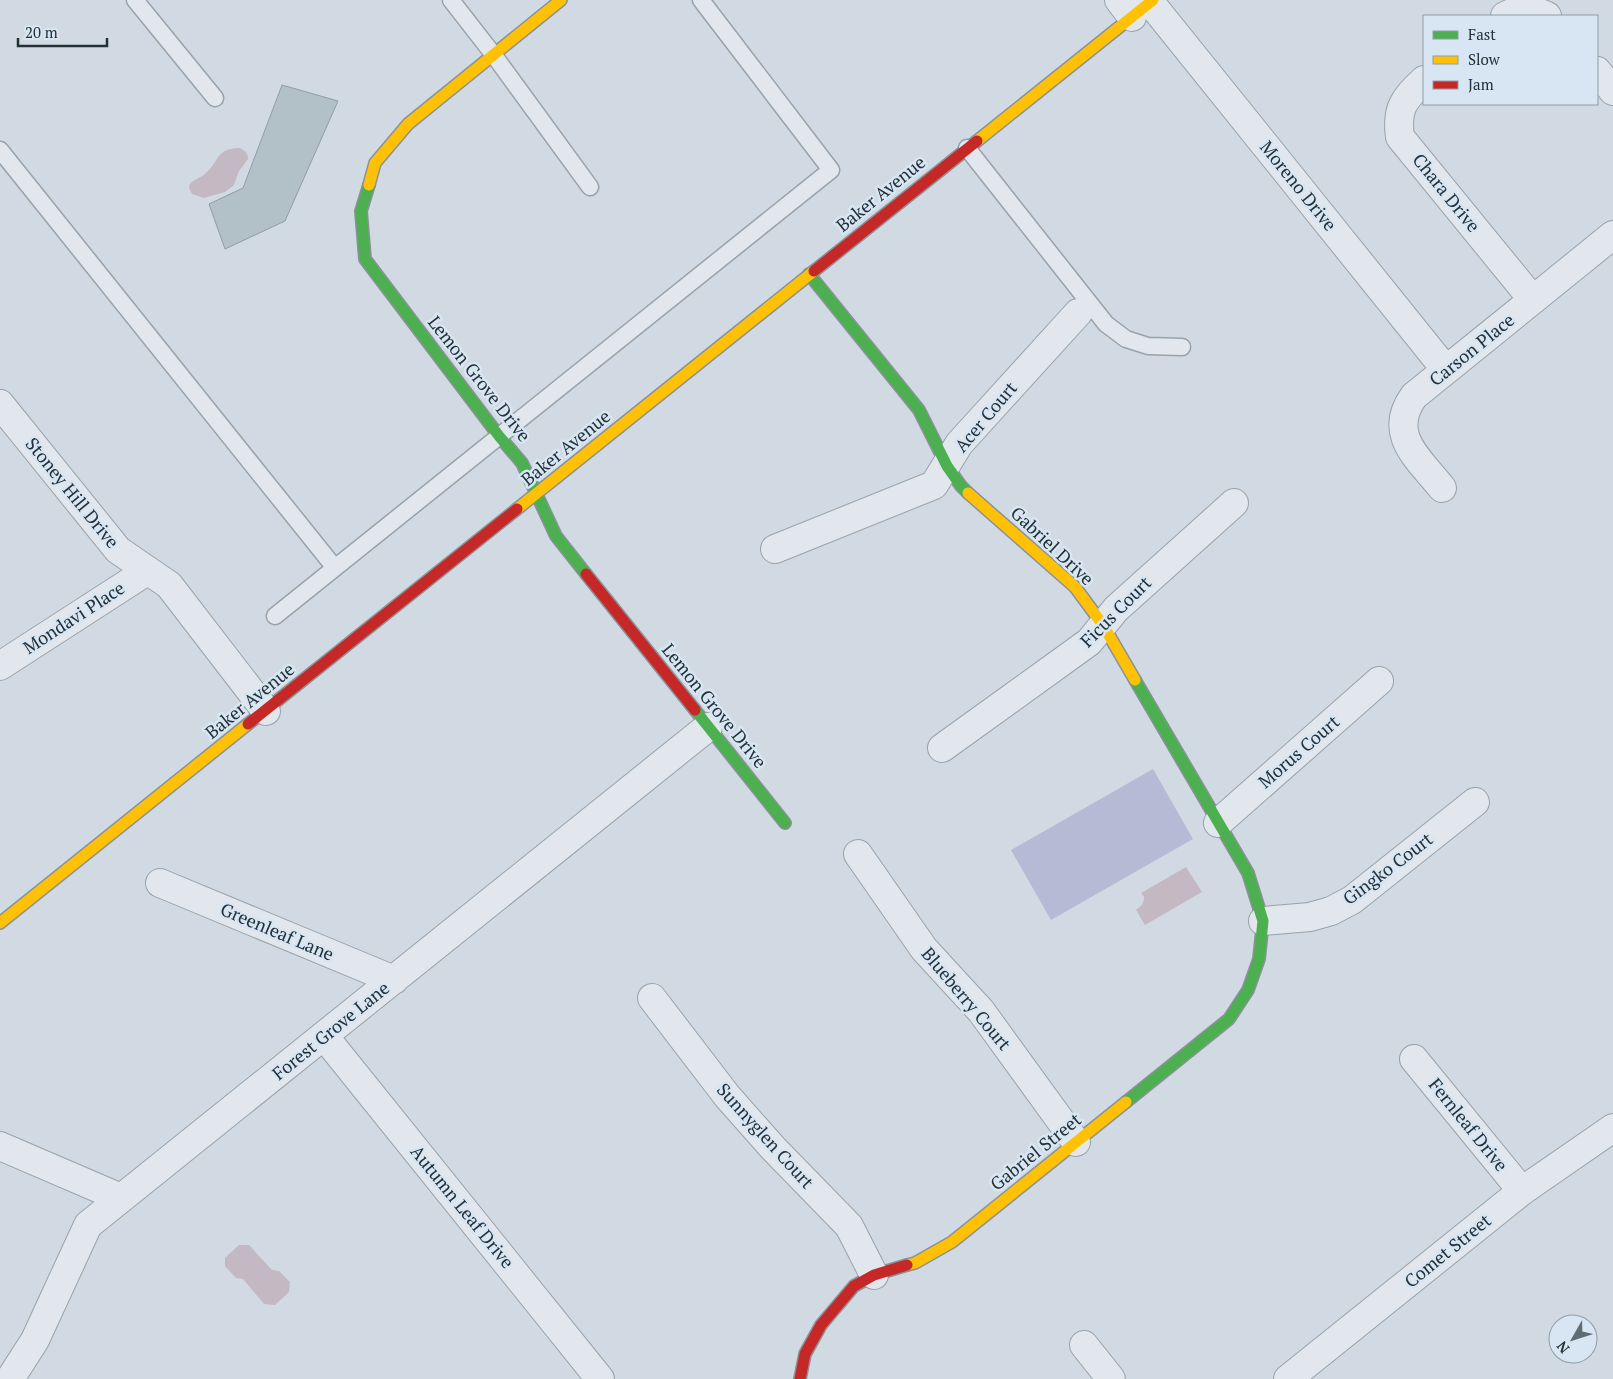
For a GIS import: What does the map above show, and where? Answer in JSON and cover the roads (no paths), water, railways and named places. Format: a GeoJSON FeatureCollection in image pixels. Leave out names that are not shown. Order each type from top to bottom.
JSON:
{"type":"FeatureCollection","features":[{"type":"Feature","properties":{"kind":"street","name":"Lemon Grove Drive"},"geometry":{"type":"LineString","coordinates":[[561,0],[408,124],[375,163],[361,211],[365,258],[522,463],[556,536],[785,823]]}},
{"type":"Feature","properties":{"kind":"street","name":"Baker Avenue"},"geometry":{"type":"LineString","coordinates":[[0,923],[967,148],[1139,5]]}},
{"type":"Feature","properties":{"kind":"street","name":"Moreno Drive"},"geometry":{"type":"LineString","coordinates":[[1139,5],[1446,370]]}},
{"type":"Feature","properties":{"kind":"street"},"geometry":{"type":"LineString","coordinates":[[1507,15],[1526,10],[1545,15]]}},
{"type":"Feature","properties":{"kind":"street"},"geometry":{"type":"LineString","coordinates":[[1598,72],[1613,91]]}},
{"type":"Feature","properties":{"kind":"street","name":"Chara Drive"},"geometry":{"type":"LineString","coordinates":[[1423,81],[1412,91],[1400,108],[1398,123],[1400,137],[1533,300]]}},
{"type":"Feature","properties":{"kind":"street","name":"Carson Place"},"geometry":{"type":"LineString","coordinates":[[1442,488],[1407,445],[1403,432],[1403,419],[1406,407],[1414,396],[1613,235]]}},
{"type":"Feature","properties":{"kind":"street","name":"Gabriel Drive"},"geometry":{"type":"LineString","coordinates":[[809,274],[919,410],[948,466],[961,486],[1075,587],[1103,625],[1248,873],[1263,921]]}},
{"type":"Feature","properties":{"kind":"street","name":"Acer Court"},"geometry":{"type":"LineString","coordinates":[[775,549],[934,486],[960,444],[1078,313]]}},
{"type":"Feature","properties":{"kind":"street","name":"Stoney Hill Drive"},"geometry":{"type":"LineString","coordinates":[[0,404],[118,550],[169,585],[266,711]]}},
{"type":"Feature","properties":{"kind":"street","name":"Ficus Court"},"geometry":{"type":"LineString","coordinates":[[942,748],[1089,642],[1116,609],[1234,503]]}},
{"type":"Feature","properties":{"kind":"street","name":"Mondavi Place"},"geometry":{"type":"LineString","coordinates":[[0,666],[147,571]]}},
{"type":"Feature","properties":{"kind":"street","name":"Morus Court"},"geometry":{"type":"LineString","coordinates":[[1218,823],[1379,681]]}},
{"type":"Feature","properties":{"kind":"street","name":"Forest Grove Lane"},"geometry":{"type":"LineString","coordinates":[[11,1378],[34,1340],[88,1225],[708,727]]}},
{"type":"Feature","properties":{"kind":"street","name":"Gingko Court"},"geometry":{"type":"LineString","coordinates":[[1263,921],[1310,917],[1331,911],[1352,900],[1474,802]]}},
{"type":"Feature","properties":{"kind":"street","name":"Blueberry Court"},"geometry":{"type":"LineString","coordinates":[[858,854],[924,949],[981,1011],[1076,1142]]}},
{"type":"Feature","properties":{"kind":"street","name":"Greenleaf Lane"},"geometry":{"type":"LineString","coordinates":[[160,883],[394,980]]}},
{"type":"Feature","properties":{"kind":"street","name":"Gabriel Street"},"geometry":{"type":"LineString","coordinates":[[800,1379],[805,1354],[821,1325],[854,1286],[874,1275],[914,1263],[952,1242],[1229,1019],[1248,990],[1259,959],[1263,921]]}},
{"type":"Feature","properties":{"kind":"street","name":"Sunnyglen Court"},"geometry":{"type":"LineString","coordinates":[[652,998],[727,1096],[773,1148],[849,1226],[874,1275]]}},
{"type":"Feature","properties":{"kind":"street","name":"Autumn Leaf Drive"},"geometry":{"type":"LineString","coordinates":[[324,1036],[600,1379]]}},
{"type":"Feature","properties":{"kind":"street","name":"Fernleaf Drive"},"geometry":{"type":"LineString","coordinates":[[1414,1059],[1522,1191]]}},
{"type":"Feature","properties":{"kind":"street","name":"Comet Street"},"geometry":{"type":"LineString","coordinates":[[1288,1379],[1522,1191],[1613,1128]]}},
{"type":"Feature","properties":{"kind":"street"},"geometry":{"type":"LineString","coordinates":[[0,1146],[121,1198]]}},
{"type":"Feature","properties":{"kind":"street"},"geometry":{"type":"LineString","coordinates":[[1084,1345],[1111,1379]]}},
{"type":"Feature","properties":{"kind":"lane"},"geometry":{"type":"LineString","coordinates":[[135,0],[215,98]]}},
{"type":"Feature","properties":{"kind":"lane"},"geometry":{"type":"LineString","coordinates":[[451,0],[590,187]]}},
{"type":"Feature","properties":{"kind":"lane"},"geometry":{"type":"LineString","coordinates":[[275,616],[831,170],[700,0]]}},
{"type":"Feature","properties":{"kind":"lane"},"geometry":{"type":"LineString","coordinates":[[967,148],[1106,324],[1126,339],[1148,346],[1182,347]]}},
{"type":"Feature","properties":{"kind":"lane"},"geometry":{"type":"LineString","coordinates":[[0,150],[334,568]]}}]}
